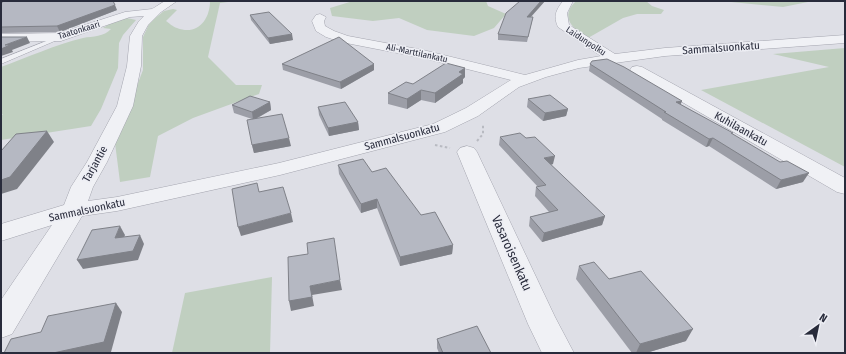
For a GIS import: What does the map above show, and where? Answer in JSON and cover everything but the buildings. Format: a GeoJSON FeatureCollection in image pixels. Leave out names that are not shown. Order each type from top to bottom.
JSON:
{"type":"FeatureCollection","features":[{"type":"Feature","properties":{"kind":"street","name":"Tarjantie"},"geometry":{"type":"LineString","coordinates":[[1,325],[74,210],[82,188],[97,162],[125,106],[134,66],[136,36],[143,23],[155,12],[172,1]]}},
{"type":"Feature","properties":{"kind":"street","name":"Laidunpolku"},"geometry":{"type":"LineString","coordinates":[[568,1],[562,10],[560,20],[564,27],[613,58]]}},
{"type":"Feature","properties":{"kind":"street","name":"Taatonkaari"},"geometry":{"type":"LineString","coordinates":[[1,38],[61,37],[129,14],[155,12]]}},
{"type":"Feature","properties":{"kind":"street","name":"Ali-Marttilankatu"},"geometry":{"type":"LineString","coordinates":[[320,17],[318,21],[320,28],[330,34],[345,39],[423,54],[525,79]]}},
{"type":"Feature","properties":{"kind":"street","name":"Sammalsuonkatu"},"geometry":{"type":"LineString","coordinates":[[1,233],[74,210],[116,204],[280,169],[439,128],[472,112],[514,84],[525,79],[559,69],[613,58],[845,39]]}},
{"type":"Feature","properties":{"kind":"street","name":"Kuhilaankatu"},"geometry":{"type":"LineString","coordinates":[[637,70],[845,187]]}},
{"type":"Feature","properties":{"kind":"street","name":"Vasaroisenkatu"},"geometry":{"type":"LineString","coordinates":[[467,152],[543,324],[558,353]]}},
{"type":"Feature","properties":{"kind":"lane"},"geometry":{"type":"LineString","coordinates":[[1,62],[61,37]]}},
{"type":"Feature","properties":{"kind":"path"},"geometry":{"type":"LineString","coordinates":[[432,144],[467,152]]}},
{"type":"Feature","properties":{"kind":"green space"},"geometry":{"type":"Polygon","coordinates":[[[210,1],[236,1],[220,3],[208,57],[236,85],[262,85],[259,94],[193,118],[158,136],[150,177],[120,182],[115,143],[143,70],[143,37],[150,22],[164,11],[173,9],[177,10],[166,21],[174,27],[184,30],[191,30],[201,25],[205,20],[208,14],[210,1]]]}},
{"type":"Feature","properties":{"kind":"green space"},"geometry":{"type":"Polygon","coordinates":[[[353,1],[486,1],[488,6],[506,14],[494,28],[474,36],[427,30],[399,18],[373,21],[332,16],[330,8],[353,1]]]}},
{"type":"Feature","properties":{"kind":"green space"},"geometry":{"type":"Polygon","coordinates":[[[576,1],[646,1],[652,6],[664,10],[661,14],[637,14],[623,18],[588,38],[573,27],[568,17],[571,7],[576,1]]]}},
{"type":"Feature","properties":{"kind":"green space"},"geometry":{"type":"Polygon","coordinates":[[[721,1],[805,1],[808,2],[783,7],[721,1]]]}},
{"type":"Feature","properties":{"kind":"green space"},"geometry":{"type":"Polygon","coordinates":[[[127,18],[136,20],[123,35],[119,43],[118,68],[101,109],[91,126],[1,140],[1,116],[3,114],[1,114],[1,67],[62,44],[105,34],[111,29],[103,28],[111,23],[127,18]]]}},
{"type":"Feature","properties":{"kind":"green space"},"geometry":{"type":"Polygon","coordinates":[[[845,48],[845,167],[701,90],[829,67],[773,54],[845,48]]]}},
{"type":"Feature","properties":{"kind":"green space"},"geometry":{"type":"Polygon","coordinates":[[[272,277],[270,353],[172,353],[185,293],[272,277]]]}}]}
